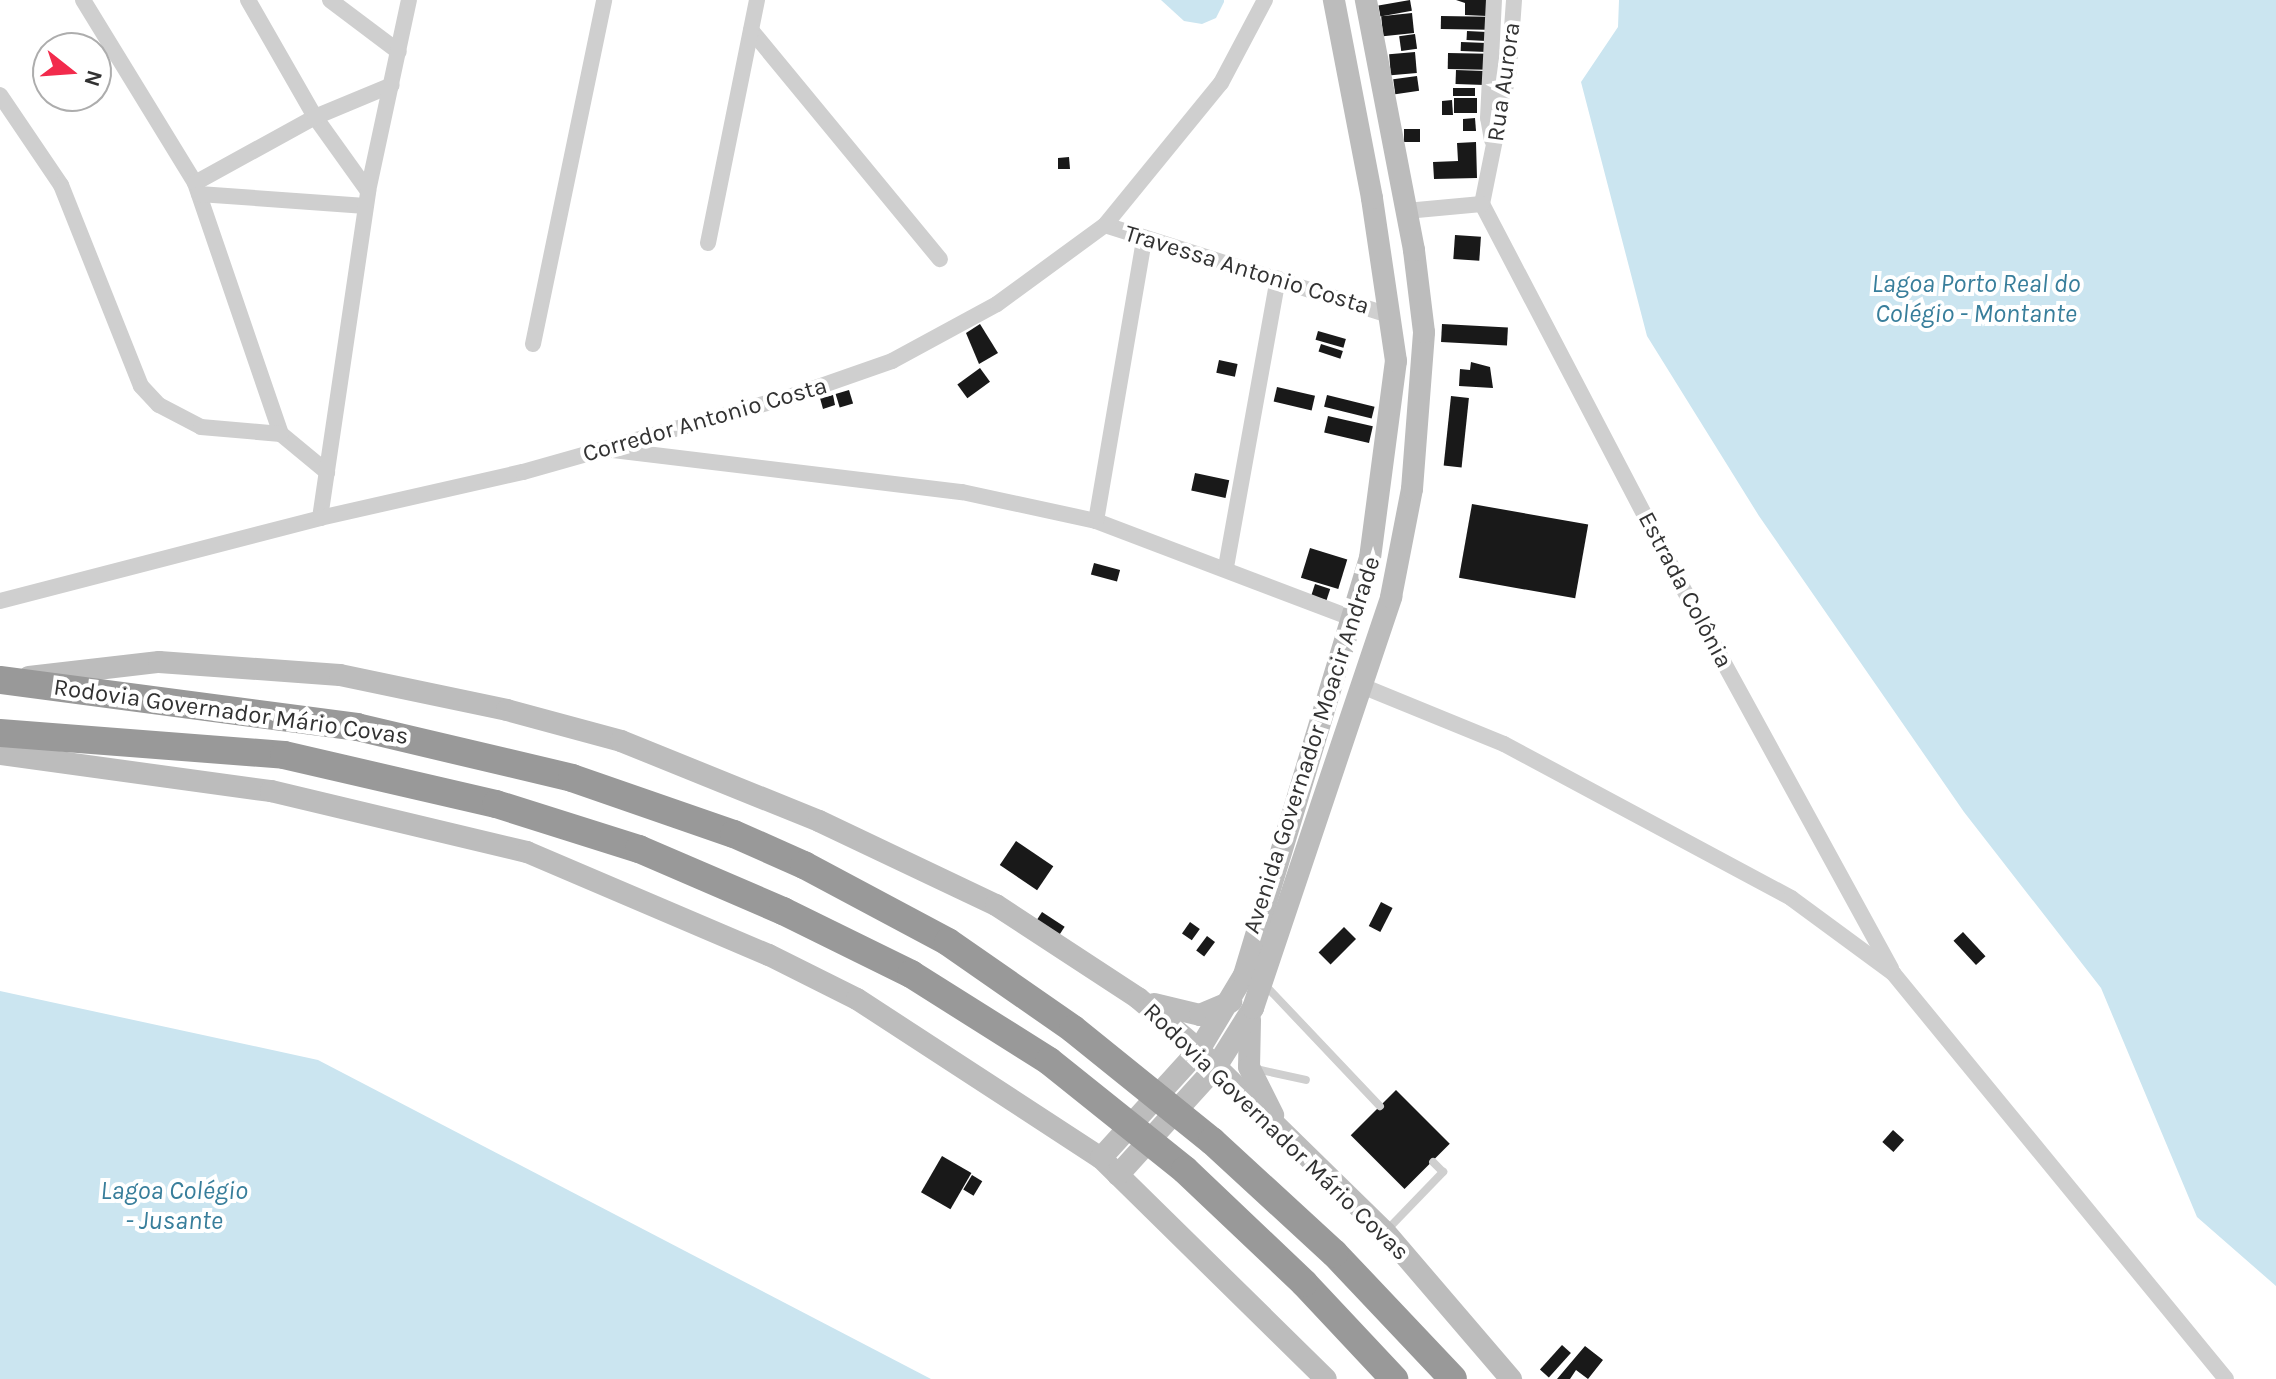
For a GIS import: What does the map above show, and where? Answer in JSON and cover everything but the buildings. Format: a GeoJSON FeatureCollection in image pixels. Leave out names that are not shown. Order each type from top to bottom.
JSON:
{"type":"FeatureCollection","features":[{"type":"Feature","properties":{"kind":"highway","name":"Rodovia Governador Mário Covas"},"geometry":{"type":"LineString","coordinates":[[2,680],[357,727],[572,778],[734,834],[804,865],[948,942],[1073,1029],[1212,1141],[1334,1253],[1453,1379]]}},
{"type":"Feature","properties":{"kind":"highway"},"geometry":{"type":"LineString","coordinates":[[0,733],[197,747],[348,768],[496,804],[639,849],[875,955],[1049,1061],[1185,1170],[1304,1283],[1394,1379]]}},
{"type":"Feature","properties":{"kind":"main road","name":"Avenida Governador Moacir Andrade"},"geometry":{"type":"LineString","coordinates":[[1254,979],[1354,619],[1385,477],[1392,325],[1334,0]]}},
{"type":"Feature","properties":{"kind":"main road","name":"Avenida Governador Moacir Andrade"},"geometry":{"type":"LineString","coordinates":[[1118,1175],[1216,1067],[1254,979],[1362,686],[1391,597],[1407,515],[1423,392],[1424,332],[1406,211],[1366,0]]}},
{"type":"Feature","properties":{"kind":"main road"},"geometry":{"type":"LineString","coordinates":[[1392,325],[1424,332]]}},
{"type":"Feature","properties":{"kind":"main road","name":"Rodovia Governador Mário Covas"},"geometry":{"type":"LineString","coordinates":[[2,680],[159,662],[340,675],[621,741],[819,821],[996,905],[1138,998],[1199,1050],[1385,1232],[1511,1379]]}},
{"type":"Feature","properties":{"kind":"main road"},"geometry":{"type":"LineString","coordinates":[[0,754],[271,791],[527,852],[769,955],[857,999],[1101,1158],[1326,1379]]}},
{"type":"Feature","properties":{"kind":"main road"},"geometry":{"type":"LineString","coordinates":[[1138,998],[1183,1015],[1200,1015],[1242,1005],[1249,1067],[1278,1128]]}},
{"type":"Feature","properties":{"kind":"main road","name":"Avenida Governador Moacir Andrade"},"geometry":{"type":"LineString","coordinates":[[1101,1158],[1242,1005]]}},
{"type":"Feature","properties":{"kind":"street"},"geometry":{"type":"LineString","coordinates":[[83,0],[197,188],[281,434],[327,472]]}},
{"type":"Feature","properties":{"kind":"street"},"geometry":{"type":"LineString","coordinates":[[248,0],[315,117],[367,198]]}},
{"type":"Feature","properties":{"kind":"street"},"geometry":{"type":"LineString","coordinates":[[330,0],[399,52]]}},
{"type":"Feature","properties":{"kind":"street"},"geometry":{"type":"LineString","coordinates":[[320,518],[367,198],[409,0]]}},
{"type":"Feature","properties":{"kind":"street"},"geometry":{"type":"LineString","coordinates":[[533,344],[604,0]]}},
{"type":"Feature","properties":{"kind":"street"},"geometry":{"type":"LineString","coordinates":[[708,243],[757,0]]}},
{"type":"Feature","properties":{"kind":"street","name":"Corredor Antonio Costa"},"geometry":{"type":"LineString","coordinates":[[0,601],[603,449],[892,361],[997,304],[1105,225],[1221,83],[1265,0]]}},
{"type":"Feature","properties":{"kind":"street","name":"Rua Aurora"},"geometry":{"type":"LineString","coordinates":[[1494,0],[1488,118],[1494,154]]}},
{"type":"Feature","properties":{"kind":"street","name":"Rua Aurora"},"geometry":{"type":"LineString","coordinates":[[1494,154],[1514,0]]}},
{"type":"Feature","properties":{"kind":"street"},"geometry":{"type":"LineString","coordinates":[[751,30],[940,259]]}},
{"type":"Feature","properties":{"kind":"street"},"geometry":{"type":"LineString","coordinates":[[197,188],[315,117],[392,85]]}},
{"type":"Feature","properties":{"kind":"street"},"geometry":{"type":"LineString","coordinates":[[0,95],[61,185],[141,386],[159,405],[201,427],[281,434]]}},
{"type":"Feature","properties":{"kind":"street"},"geometry":{"type":"LineString","coordinates":[[1406,211],[1482,204],[1494,154]]}},
{"type":"Feature","properties":{"kind":"street"},"geometry":{"type":"LineString","coordinates":[[197,188],[367,198]]}},
{"type":"Feature","properties":{"kind":"street","name":"Estrada Colônia"},"geometry":{"type":"LineString","coordinates":[[1482,204],[1673,570],[1893,973]]}},
{"type":"Feature","properties":{"kind":"street","name":"Travessa Antonio Costa"},"geometry":{"type":"LineString","coordinates":[[1105,225],[1278,279],[1392,325]]}},
{"type":"Feature","properties":{"kind":"street"},"geometry":{"type":"LineString","coordinates":[[1096,521],[1144,239]]}},
{"type":"Feature","properties":{"kind":"street"},"geometry":{"type":"LineString","coordinates":[[1226,567],[1278,279]]}},
{"type":"Feature","properties":{"kind":"street"},"geometry":{"type":"LineString","coordinates":[[603,449],[962,492],[1096,521],[1226,567],[1354,619]]}},
{"type":"Feature","properties":{"kind":"street"},"geometry":{"type":"LineString","coordinates":[[1362,686],[1504,744],[1777,890],[1893,973],[2226,1379]]}},
{"type":"Feature","properties":{"kind":"street"},"geometry":{"type":"LineString","coordinates":[[1291,1347],[1317,1379]]}},
{"type":"Feature","properties":{"kind":"lane"},"geometry":{"type":"LineString","coordinates":[[1254,979],[1380,1106]]}},
{"type":"Feature","properties":{"kind":"lane"},"geometry":{"type":"LineString","coordinates":[[1249,1067],[1306,1080]]}},
{"type":"Feature","properties":{"kind":"lane"},"geometry":{"type":"LineString","coordinates":[[1385,1232],[1443,1172],[1433,1162]]}},
{"type":"Feature","properties":{"kind":"water"},"geometry":{"type":"Polygon","coordinates":[[[1161,0],[1224,2],[1216,18],[1202,24],[1184,21],[1161,0]]]}},
{"type":"Feature","properties":{"kind":"water","name":"Lagoa Porto Real do Colégio - Montante"},"geometry":{"type":"Polygon","coordinates":[[[1619,0],[2276,0],[2276,1286],[2197,1217],[2101,988],[1964,812],[1759,516],[1647,336],[1581,82],[1618,27],[1619,0]]]}},
{"type":"Feature","properties":{"kind":"water","name":"Lagoa Colégio - Jusante"},"geometry":{"type":"Polygon","coordinates":[[[0,991],[318,1060],[931,1379],[0,1379],[0,991]]]}}]}
